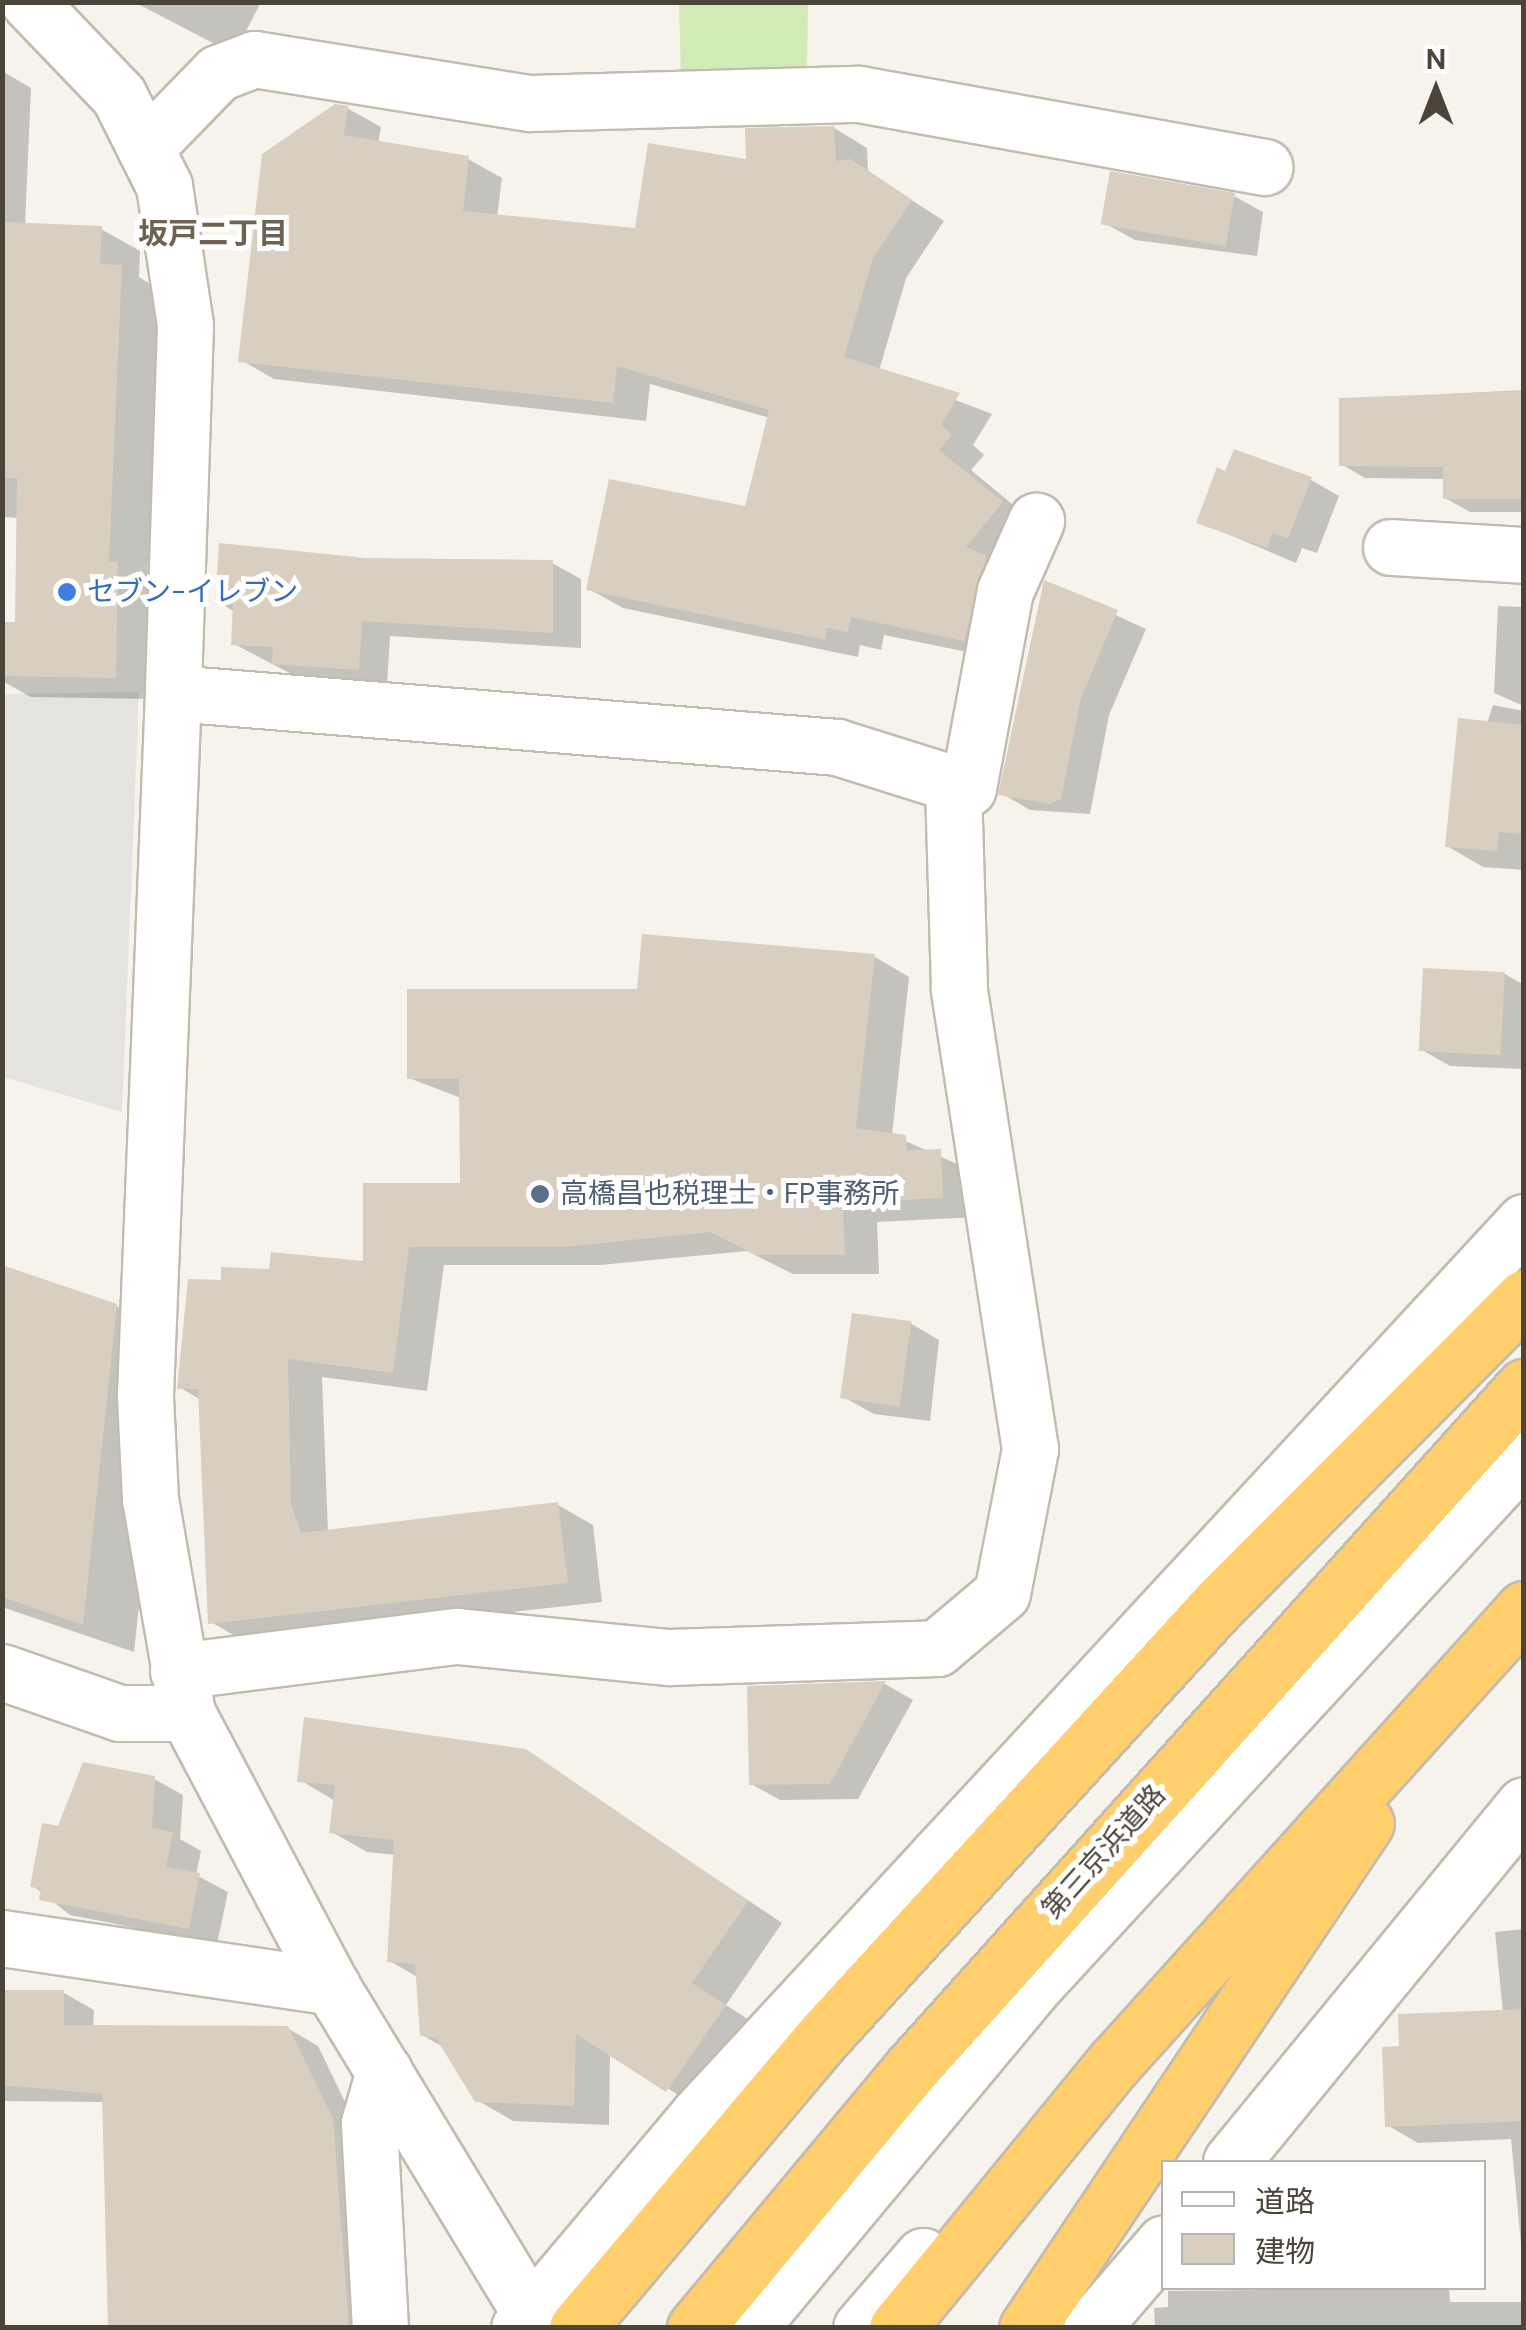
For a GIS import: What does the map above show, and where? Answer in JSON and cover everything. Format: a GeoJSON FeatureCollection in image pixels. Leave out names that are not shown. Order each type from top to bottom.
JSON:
{"type":"FeatureCollection","features":[{"type":"Feature","properties":{"kind":"highway"},"geometry":{"type":"LineString","coordinates":[[541,2324],[822,2038],[1216,1606],[1524,1298]]}},
{"type":"Feature","properties":{"kind":"highway","name":"第三京浜道路"},"geometry":{"type":"LineString","coordinates":[[695,2328],[910,2071],[1524,1387]]}},
{"type":"Feature","properties":{"kind":"highway"},"geometry":{"type":"LineString","coordinates":[[897,2328],[1114,2063],[1524,1609]]}},
{"type":"Feature","properties":{"kind":"highway"},"geometry":{"type":"LineString","coordinates":[[1027,2328],[1470,1666]]}},
{"type":"Feature","properties":{"kind":"street"},"geometry":{"type":"LineString","coordinates":[[30,2],[119,96],[164,186],[184,325],[145,1395],[150,1499],[183,1692],[332,1987],[541,2324],[699,2114],[1524,1222]]}},
{"type":"Feature","properties":{"kind":"street"},"geometry":{"type":"LineString","coordinates":[[145,148],[218,72],[254,58],[530,102],[858,94],[1264,167]]}},
{"type":"Feature","properties":{"kind":"street"},"geometry":{"type":"LineString","coordinates":[[173,694],[838,747],[968,788],[1005,592],[1036,520]]}},
{"type":"Feature","properties":{"kind":"street"},"geometry":{"type":"LineString","coordinates":[[1391,547],[1524,554]]}},
{"type":"Feature","properties":{"kind":"street"},"geometry":{"type":"LineString","coordinates":[[2,1672],[120,1713],[183,1692],[457,1636],[669,1657],[936,1648],[1002,1593],[1030,1449],[958,988],[953,783]]}},
{"type":"Feature","properties":{"kind":"street"},"geometry":{"type":"LineString","coordinates":[[749,2328],[1032,1989],[1524,1455]]}},
{"type":"Feature","properties":{"kind":"street"},"geometry":{"type":"LineString","coordinates":[[862,2328],[1150,1992],[1524,1582]]}},
{"type":"Feature","properties":{"kind":"street"},"geometry":{"type":"LineString","coordinates":[[1234,2160],[1524,1805]]}},
{"type":"Feature","properties":{"kind":"street"},"geometry":{"type":"LineString","coordinates":[[2,1938],[332,1987]]}},
{"type":"Feature","properties":{"kind":"street"},"geometry":{"type":"LineString","coordinates":[[380,2328],[369,2124],[384,2071]]}},
{"type":"Feature","properties":{"kind":"street"},"geometry":{"type":"LineString","coordinates":[[1091,2328],[1161,2246]]}},
{"type":"Feature","properties":{"kind":"green space"},"geometry":{"type":"Polygon","coordinates":[[[679,3],[808,3],[807,66],[681,77],[679,3]]]}},
{"type":"Feature","properties":{"kind":"shaded area"},"geometry":{"type":"Polygon","coordinates":[[[139,692],[122,1112],[3,1077],[2,694],[139,692]]]}},
{"type":"Feature","properties":{"kind":"building"},"geometry":{"type":"Polygon","coordinates":[[[335,104],[348,106],[344,135],[469,156],[463,211],[635,228],[648,143],[746,159],[745,128],[834,126],[836,161],[851,159],[912,200],[873,258],[844,357],[960,393],[941,425],[952,435],[939,450],[1003,502],[966,547],[987,556],[964,641],[851,617],[848,632],[827,628],[825,640],[586,590],[609,479],[745,506],[769,410],[617,366],[613,403],[238,362],[262,154],[335,104]]]}},
{"type":"Feature","properties":{"kind":"building"},"geometry":{"type":"Polygon","coordinates":[[[1110,171],[1235,193],[1226,246],[1101,224],[1110,171]]]}},
{"type":"Feature","properties":{"kind":"building"},"geometry":{"type":"Polygon","coordinates":[[[5,222],[102,226],[100,264],[122,265],[109,562],[118,562],[116,678],[2,676],[2,622],[15,622],[17,478],[2,478],[5,222]]]}},
{"type":"Feature","properties":{"kind":"building"},"geometry":{"type":"Polygon","coordinates":[[[1524,391],[1524,499],[1443,499],[1443,467],[1339,466],[1339,398],[1524,391]]]}},
{"type":"Feature","properties":{"kind":"building"},"geometry":{"type":"Polygon","coordinates":[[[1234,449],[1312,477],[1288,539],[1273,533],[1267,548],[1196,523],[1217,467],[1225,471],[1234,449]]]}},
{"type":"Feature","properties":{"kind":"building"},"geometry":{"type":"Polygon","coordinates":[[[219,543],[365,558],[553,560],[553,633],[362,621],[359,670],[272,664],[273,647],[231,645],[233,604],[215,603],[219,543]]]}},
{"type":"Feature","properties":{"kind":"building"},"geometry":{"type":"Polygon","coordinates":[[[1044,580],[1118,610],[1081,698],[1061,799],[1050,804],[998,795],[1044,580]]]}},
{"type":"Feature","properties":{"kind":"building"},"geometry":{"type":"Polygon","coordinates":[[[1458,718],[1524,725],[1524,834],[1499,832],[1497,851],[1445,847],[1458,718]]]}},
{"type":"Feature","properties":{"kind":"building"},"geometry":{"type":"Polygon","coordinates":[[[642,934],[875,954],[856,1128],[906,1135],[907,1150],[941,1149],[943,1198],[843,1203],[845,1255],[756,1255],[710,1232],[564,1247],[409,1247],[393,1373],[288,1359],[291,1504],[301,1533],[558,1502],[568,1583],[208,1624],[198,1389],[177,1389],[188,1279],[221,1280],[221,1267],[269,1269],[271,1252],[363,1261],[363,1183],[460,1183],[459,1079],[407,1079],[407,989],[637,989],[642,934]]]}},
{"type":"Feature","properties":{"kind":"building"},"geometry":{"type":"Polygon","coordinates":[[[1423,968],[1505,972],[1501,1055],[1419,1051],[1423,968]]]}},
{"type":"Feature","properties":{"kind":"building"},"geometry":{"type":"Polygon","coordinates":[[[2,1265],[117,1304],[83,1625],[2,1597],[2,1265]]]}},
{"type":"Feature","properties":{"kind":"building"},"geometry":{"type":"Polygon","coordinates":[[[852,1313],[911,1321],[899,1407],[840,1398],[852,1313]]]}},
{"type":"Feature","properties":{"kind":"building"},"geometry":{"type":"Polygon","coordinates":[[[886,1681],[830,1784],[749,1785],[747,1686],[886,1681]]]}},
{"type":"Feature","properties":{"kind":"building"},"geometry":{"type":"Polygon","coordinates":[[[304,1717],[526,1749],[748,1901],[692,1983],[726,2005],[666,2092],[576,2034],[574,2106],[475,2102],[436,2038],[420,2036],[415,1964],[387,1962],[394,1840],[329,1833],[335,1785],[297,1782],[304,1717]]]}},
{"type":"Feature","properties":{"kind":"building"},"geometry":{"type":"Polygon","coordinates":[[[83,1762],[155,1776],[152,1828],[173,1832],[166,1867],[200,1873],[189,1929],[39,1900],[41,1889],[30,1887],[42,1823],[58,1826],[83,1762]]]}},
{"type":"Feature","properties":{"kind":"building"},"geometry":{"type":"Polygon","coordinates":[[[2,1990],[64,1990],[64,2025],[288,2026],[333,2118],[349,2328],[108,2328],[102,2094],[2,2085],[2,1990]]]}},
{"type":"Feature","properties":{"kind":"building"},"geometry":{"type":"Polygon","coordinates":[[[1524,2009],[1524,2121],[1385,2127],[1382,2047],[1399,2046],[1398,2014],[1524,2009]]]}},
{"type":"Feature","properties":{"kind":"place","name":"セブン-イレブン"},"geometry":{"type":"Point","coordinates":[67,592]}},
{"type":"Feature","properties":{"kind":"place","name":"高橋昌也税理士・FP事務所"},"geometry":{"type":"Point","coordinates":[540,1194]}},
{"type":"Feature","properties":{"kind":"district","name":"坂戸二丁目"},"geometry":{"type":"Point","coordinates":[213,234]}}]}
